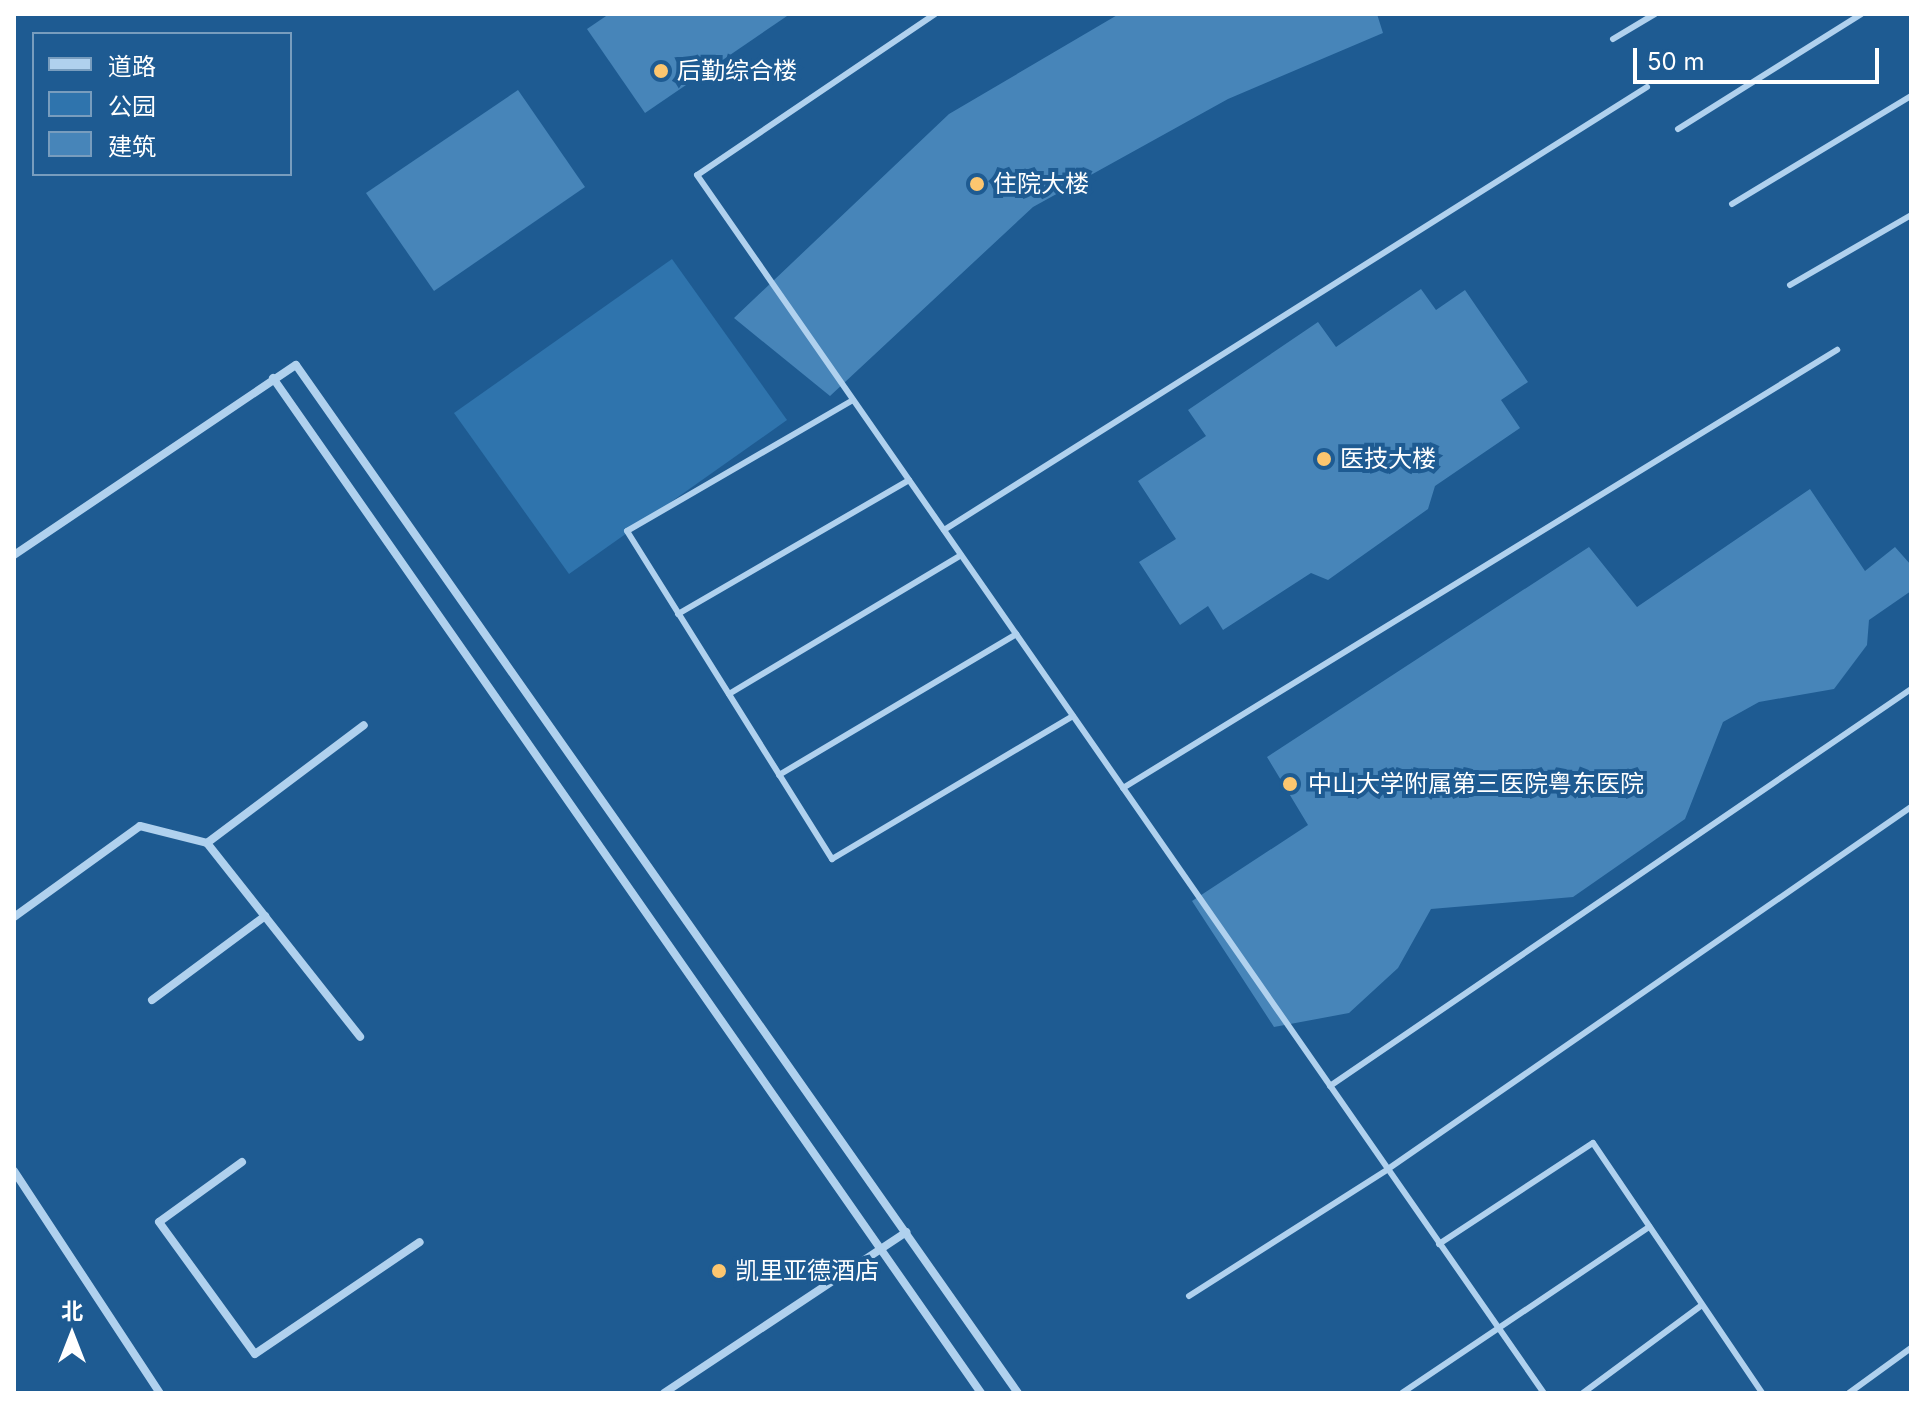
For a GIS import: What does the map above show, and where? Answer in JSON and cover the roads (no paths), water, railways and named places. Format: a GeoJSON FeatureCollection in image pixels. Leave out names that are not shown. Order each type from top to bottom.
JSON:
{"type":"FeatureCollection","features":[{"type":"Feature","properties":{"kind":"street"},"geometry":{"type":"LineString","coordinates":[[14,555],[296,365],[1018,1393]]}},
{"type":"Feature","properties":{"kind":"street"},"geometry":{"type":"LineString","coordinates":[[273,378],[981,1393]]}},
{"type":"Feature","properties":{"kind":"street"},"geometry":{"type":"LineString","coordinates":[[207,843],[364,725]]}},
{"type":"Feature","properties":{"kind":"street"},"geometry":{"type":"LineString","coordinates":[[14,917],[140,826],[207,843],[360,1037]]}},
{"type":"Feature","properties":{"kind":"street"},"geometry":{"type":"LineString","coordinates":[[152,1000],[265,916]]}},
{"type":"Feature","properties":{"kind":"street"},"geometry":{"type":"LineString","coordinates":[[242,1162],[159,1222],[255,1354],[420,1242]]}},
{"type":"Feature","properties":{"kind":"street"},"geometry":{"type":"LineString","coordinates":[[14,1171],[160,1393]]}},
{"type":"Feature","properties":{"kind":"street"},"geometry":{"type":"LineString","coordinates":[[664,1393],[878,1245],[906,1232]]}},
{"type":"Feature","properties":{"kind":"lane"},"geometry":{"type":"LineString","coordinates":[[935,14],[697,175],[1544,1393]]}},
{"type":"Feature","properties":{"kind":"lane"},"geometry":{"type":"LineString","coordinates":[[1613,39],[1655,14]]}},
{"type":"Feature","properties":{"kind":"lane"},"geometry":{"type":"LineString","coordinates":[[1678,129],[1861,14]]}},
{"type":"Feature","properties":{"kind":"lane"},"geometry":{"type":"LineString","coordinates":[[944,530],[1647,87]]}},
{"type":"Feature","properties":{"kind":"lane"},"geometry":{"type":"LineString","coordinates":[[1732,204],[1911,96]]}},
{"type":"Feature","properties":{"kind":"lane"},"geometry":{"type":"LineString","coordinates":[[1790,285],[1911,215]]}},
{"type":"Feature","properties":{"kind":"lane"},"geometry":{"type":"LineString","coordinates":[[1123,788],[1837,350]]}},
{"type":"Feature","properties":{"kind":"lane"},"geometry":{"type":"LineString","coordinates":[[853,400],[627,531],[832,859],[1073,716]]}},
{"type":"Feature","properties":{"kind":"lane"},"geometry":{"type":"LineString","coordinates":[[678,614],[909,480]]}},
{"type":"Feature","properties":{"kind":"lane"},"geometry":{"type":"LineString","coordinates":[[729,694],[961,555]]}},
{"type":"Feature","properties":{"kind":"lane"},"geometry":{"type":"LineString","coordinates":[[779,775],[1016,634]]}},
{"type":"Feature","properties":{"kind":"lane"},"geometry":{"type":"LineString","coordinates":[[1330,1086],[1911,689]]}},
{"type":"Feature","properties":{"kind":"lane"},"geometry":{"type":"LineString","coordinates":[[1189,1296],[1388,1169],[1911,807]]}},
{"type":"Feature","properties":{"kind":"lane"},"geometry":{"type":"LineString","coordinates":[[1439,1244],[1593,1143],[1762,1393]]}},
{"type":"Feature","properties":{"kind":"lane"},"geometry":{"type":"LineString","coordinates":[[1402,1393],[1649,1227]]}},
{"type":"Feature","properties":{"kind":"lane"},"geometry":{"type":"LineString","coordinates":[[1583,1393],[1702,1305]]}},
{"type":"Feature","properties":{"kind":"lane"},"geometry":{"type":"LineString","coordinates":[[1849,1393],[1911,1348]]}},
{"type":"Feature","properties":{"kind":"place","name":"后勤综合楼"},"geometry":{"type":"Point","coordinates":[661,71]}},
{"type":"Feature","properties":{"kind":"place","name":"住院大楼"},"geometry":{"type":"Point","coordinates":[977,184]}},
{"type":"Feature","properties":{"kind":"place","name":"医技大楼"},"geometry":{"type":"Point","coordinates":[1324,459]}},
{"type":"Feature","properties":{"kind":"place","name":"中山大学附属第三医院粤东医院"},"geometry":{"type":"Point","coordinates":[1290,784]}},
{"type":"Feature","properties":{"kind":"place","name":"凯里亚德酒店"},"geometry":{"type":"Point","coordinates":[719,1271]}}]}
